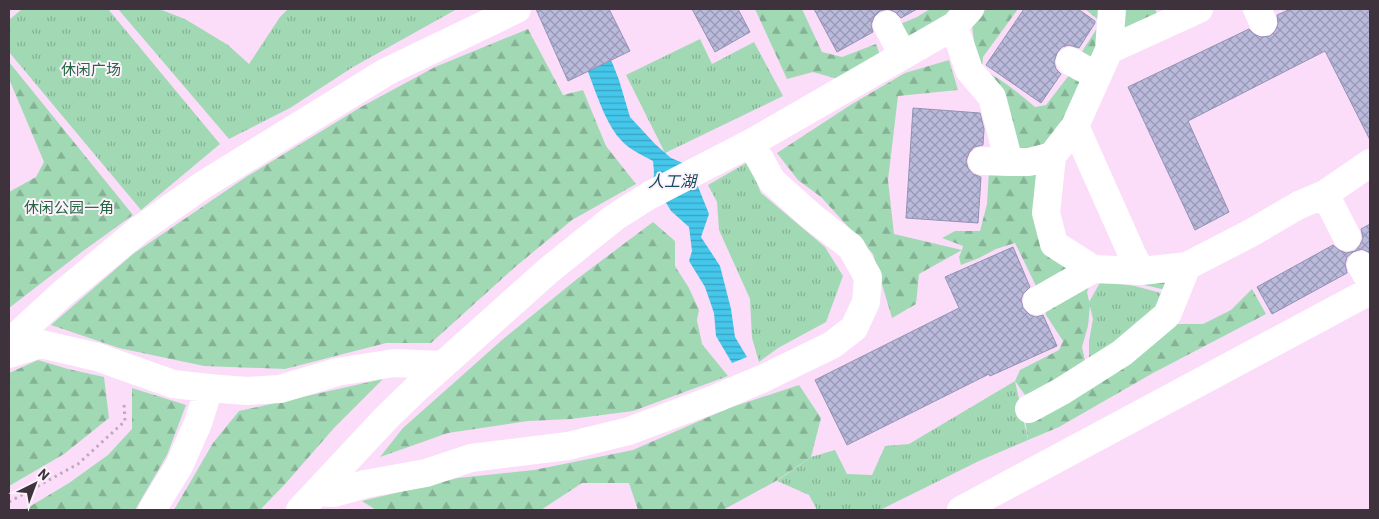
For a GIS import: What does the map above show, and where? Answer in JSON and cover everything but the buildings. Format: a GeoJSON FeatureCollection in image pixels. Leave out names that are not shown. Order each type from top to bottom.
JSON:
{"type":"FeatureCollection","features":[{"type":"Feature","properties":{"kind":"street"},"geometry":{"type":"LineString","coordinates":[[9,342],[62,294],[139,230],[203,185],[386,72],[518,9]]}},
{"type":"Feature","properties":{"kind":"street"},"geometry":{"type":"LineString","coordinates":[[1112,9],[1109,50],[1075,126],[1052,156],[1046,213],[1054,244],[1093,269],[1141,271],[1187,266],[1251,233],[1299,205],[1325,194],[1370,163]]}},
{"type":"Feature","properties":{"kind":"street"},"geometry":{"type":"LineString","coordinates":[[1109,50],[1199,9]]}},
{"type":"Feature","properties":{"kind":"street"},"geometry":{"type":"LineString","coordinates":[[309,501],[387,418],[443,365],[549,270],[615,217],[650,195],[751,142],[903,55],[962,18],[969,70],[992,96],[996,162],[1029,162],[1052,156]]}},
{"type":"Feature","properties":{"kind":"street"},"geometry":{"type":"LineString","coordinates":[[887,25],[903,55]]}},
{"type":"Feature","properties":{"kind":"street"},"geometry":{"type":"LineString","coordinates":[[1070,61],[1097,76]]}},
{"type":"Feature","properties":{"kind":"street"},"geometry":{"type":"LineString","coordinates":[[1075,126],[1141,271]]}},
{"type":"Feature","properties":{"kind":"street"},"geometry":{"type":"LineString","coordinates":[[309,501],[365,484],[426,473],[471,458],[568,446],[629,431],[762,379],[832,345],[854,328],[866,302],[868,276],[851,247],[811,216],[772,181],[751,142]]}},
{"type":"Feature","properties":{"kind":"street"},"geometry":{"type":"LineString","coordinates":[[1325,194],[1347,237]]}},
{"type":"Feature","properties":{"kind":"street"},"geometry":{"type":"LineString","coordinates":[[1029,409],[1062,391],[1122,353],[1166,315],[1187,266]]}},
{"type":"Feature","properties":{"kind":"street"},"geometry":{"type":"LineString","coordinates":[[1037,301],[1093,269]]}},
{"type":"Feature","properties":{"kind":"street"},"geometry":{"type":"LineString","coordinates":[[961,510],[1370,292]]}},
{"type":"Feature","properties":{"kind":"street"},"geometry":{"type":"LineString","coordinates":[[9,354],[41,344],[97,357],[173,384],[246,391],[280,389],[337,372],[394,363],[443,365]]}},
{"type":"Feature","properties":{"kind":"street"},"geometry":{"type":"LineString","coordinates":[[152,510],[179,466],[198,423],[209,388]]}},
{"type":"Feature","properties":{"kind":"street"},"geometry":{"type":"LineString","coordinates":[[309,501],[342,510]]}},
{"type":"Feature","properties":{"kind":"path"},"geometry":{"type":"LineString","coordinates":[[9,502],[78,464],[125,421],[123,367]]}},
{"type":"Feature","properties":{"kind":"green space","name":"休闲广场"},"geometry":{"type":"Polygon","coordinates":[[[22,9],[108,9],[220,144],[141,210],[9,52],[9,20],[22,9]]]}},
{"type":"Feature","properties":{"kind":"green space"},"geometry":{"type":"Polygon","coordinates":[[[118,9],[159,9],[185,19],[228,45],[249,64],[280,17],[288,9],[457,9],[353,67],[290,108],[229,139],[118,9]]]}},
{"type":"Feature","properties":{"kind":"green space"},"geometry":{"type":"Polygon","coordinates":[[[755,9],[802,9],[822,52],[842,57],[876,44],[880,55],[841,80],[813,72],[787,79],[755,9]]]}},
{"type":"Feature","properties":{"kind":"green space"},"geometry":{"type":"Polygon","coordinates":[[[930,9],[963,9],[916,44],[895,26],[917,17],[930,9]]]}},
{"type":"Feature","properties":{"kind":"green space"},"geometry":{"type":"Polygon","coordinates":[[[986,9],[1018,9],[983,57],[982,69],[1009,86],[1035,107],[1046,105],[1073,70],[1086,74],[1089,82],[1070,122],[1063,132],[1048,148],[1034,155],[1020,158],[1010,142],[1008,115],[991,88],[978,75],[972,25],[986,9]]]}},
{"type":"Feature","properties":{"kind":"green space"},"geometry":{"type":"Polygon","coordinates":[[[1085,9],[1108,9],[1100,56],[1079,58],[1101,22],[1085,9]]]}},
{"type":"Feature","properties":{"kind":"green space"},"geometry":{"type":"Polygon","coordinates":[[[1119,9],[1155,9],[1159,18],[1131,35],[1117,27],[1119,9]]]}},
{"type":"Feature","properties":{"kind":"green space"},"geometry":{"type":"Polygon","coordinates":[[[528,29],[563,95],[583,90],[606,146],[636,184],[572,220],[515,267],[431,343],[386,343],[285,369],[204,366],[119,348],[51,325],[133,254],[246,177],[361,107],[435,67],[528,29]]]}},
{"type":"Feature","properties":{"kind":"green space"},"geometry":{"type":"Polygon","coordinates":[[[700,39],[712,64],[754,42],[783,96],[665,153],[626,75],[700,39]]]}},
{"type":"Feature","properties":{"kind":"green space"},"geometry":{"type":"Polygon","coordinates":[[[949,60],[958,90],[898,96],[888,180],[894,234],[962,250],[919,274],[916,304],[892,318],[873,254],[821,197],[798,180],[777,153],[852,104],[905,73],[949,60]]]}},
{"type":"Feature","properties":{"kind":"green space","name":"休闲公园一角"},"geometry":{"type":"Polygon","coordinates":[[[9,62],[133,215],[9,308],[9,192],[36,177],[44,162],[9,79],[9,62]]]}},
{"type":"Feature","properties":{"kind":"green space"},"geometry":{"type":"Polygon","coordinates":[[[748,162],[761,193],[825,247],[843,276],[826,322],[778,348],[759,362],[752,338],[750,299],[719,230],[717,202],[708,185],[748,162]]]}},
{"type":"Feature","properties":{"kind":"green space"},"geometry":{"type":"Polygon","coordinates":[[[1039,169],[1040,217],[1082,266],[1038,290],[1015,243],[996,249],[961,265],[959,257],[963,246],[942,238],[955,231],[980,231],[987,204],[989,171],[1039,169]]]}},
{"type":"Feature","properties":{"kind":"green space"},"geometry":{"type":"Polygon","coordinates":[[[653,222],[675,241],[675,266],[689,288],[699,310],[697,320],[702,344],[728,376],[633,411],[571,419],[528,421],[448,433],[380,457],[403,428],[502,340],[577,279],[653,222]]]}},
{"type":"Feature","properties":{"kind":"green space"},"geometry":{"type":"Polygon","coordinates":[[[1094,273],[1168,276],[1166,290],[1131,282],[1111,282],[1101,277],[1092,280],[1087,292],[1090,305],[1088,326],[1082,347],[1086,365],[1067,377],[1025,395],[1015,381],[1020,370],[1059,350],[1063,341],[1046,315],[1044,302],[1080,283],[1094,273]]]}},
{"type":"Feature","properties":{"kind":"green space"},"geometry":{"type":"Polygon","coordinates":[[[1101,281],[1135,286],[1161,293],[1156,318],[1089,359],[1089,341],[1093,319],[1089,302],[1101,281]]]}},
{"type":"Feature","properties":{"kind":"green space"},"geometry":{"type":"Polygon","coordinates":[[[1252,289],[1266,314],[1153,373],[1059,427],[1028,440],[1025,419],[1125,366],[1176,324],[1203,324],[1231,310],[1252,289]]]}},
{"type":"Feature","properties":{"kind":"green space"},"geometry":{"type":"Polygon","coordinates":[[[38,360],[104,377],[109,418],[64,454],[9,486],[9,373],[38,360]]]}},
{"type":"Feature","properties":{"kind":"green space"},"geometry":{"type":"Polygon","coordinates":[[[383,379],[334,428],[260,510],[174,510],[213,443],[239,411],[383,379]]]}},
{"type":"Feature","properties":{"kind":"green space"},"geometry":{"type":"Polygon","coordinates":[[[1015,381],[1028,440],[979,461],[880,510],[817,510],[809,495],[777,481],[811,457],[835,450],[847,474],[872,475],[885,446],[909,444],[1015,381]]]}},
{"type":"Feature","properties":{"kind":"green space"},"geometry":{"type":"Polygon","coordinates":[[[799,385],[821,418],[811,457],[776,481],[723,510],[638,510],[629,483],[582,483],[541,510],[376,510],[362,501],[458,478],[534,470],[633,450],[729,408],[799,385]]]}},
{"type":"Feature","properties":{"kind":"green space"},"geometry":{"type":"Polygon","coordinates":[[[132,388],[186,405],[167,455],[135,510],[24,510],[69,483],[108,455],[132,429],[132,388]]]}},
{"type":"Feature","properties":{"kind":"water","name":"人工湖"},"geometry":{"type":"Polygon","coordinates":[[[608,52],[630,117],[671,158],[683,163],[697,184],[709,214],[701,237],[720,266],[731,309],[735,337],[747,357],[732,363],[716,336],[714,313],[705,287],[689,261],[692,251],[689,227],[671,211],[653,185],[653,161],[635,152],[623,143],[614,132],[604,113],[585,64],[608,52]]]}}]}
